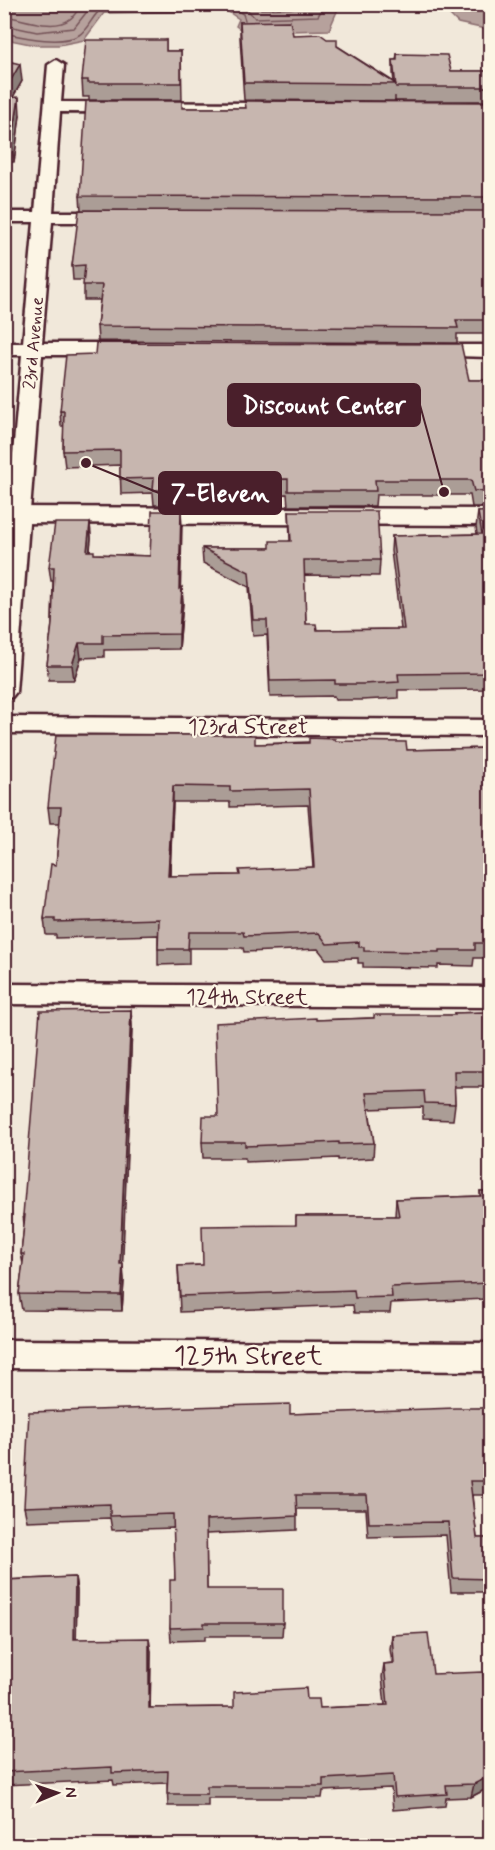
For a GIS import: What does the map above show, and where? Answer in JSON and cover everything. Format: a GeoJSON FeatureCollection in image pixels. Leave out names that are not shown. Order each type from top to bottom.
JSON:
{"type":"FeatureCollection","features":[{"type":"Feature","properties":{"kind":"street","name":"23rd Avenue"},"geometry":{"type":"LineString","coordinates":[[4,692],[12,515],[33,349],[56,65]]}},
{"type":"Feature","properties":{"kind":"street"},"geometry":{"type":"LineString","coordinates":[[53,107],[300,108]]}},
{"type":"Feature","properties":{"kind":"street"},"geometry":{"type":"LineString","coordinates":[[4,217],[127,217]]}},
{"type":"Feature","properties":{"kind":"street"},"geometry":{"type":"LineString","coordinates":[[4,349],[150,349]]}},
{"type":"Feature","properties":{"kind":"street"},"geometry":{"type":"LineString","coordinates":[[408,351],[490,351]]}},
{"type":"Feature","properties":{"kind":"street"},"geometry":{"type":"LineString","coordinates":[[12,515],[490,517]]}},
{"type":"Feature","properties":{"kind":"street","name":"123rd Street"},"geometry":{"type":"LineString","coordinates":[[4,725],[490,728]]}},
{"type":"Feature","properties":{"kind":"street","name":"124th Street"},"geometry":{"type":"LineString","coordinates":[[4,994],[490,998]]}},
{"type":"Feature","properties":{"kind":"street","name":"125th Street"},"geometry":{"type":"LineString","coordinates":[[4,1354],[490,1357]]}},
{"type":"Feature","properties":{"kind":"water"},"geometry":{"type":"Polygon","coordinates":[[[4,5],[366,5],[338,9],[329,30],[244,32],[236,26],[239,19],[227,11],[104,13],[84,40],[59,45],[35,45],[5,39],[4,5]]]}},
{"type":"Feature","properties":{"kind":"water"},"geometry":{"type":"Polygon","coordinates":[[[432,5],[490,5],[490,30],[458,23],[447,12],[432,5]]]}},
{"type":"Feature","properties":{"kind":"building"},"geometry":{"type":"Polygon","coordinates":[[[290,21],[293,35],[320,34],[327,39],[337,39],[337,46],[396,84],[244,83],[240,22],[290,21]]]}},
{"type":"Feature","properties":{"kind":"building"},"geometry":{"type":"Polygon","coordinates":[[[86,40],[166,40],[166,51],[181,51],[181,83],[88,83],[88,80],[82,80],[86,40]]]}},
{"type":"Feature","properties":{"kind":"building"},"geometry":{"type":"Polygon","coordinates":[[[397,54],[447,55],[451,71],[490,71],[490,87],[396,87],[393,60],[397,60],[397,54]]]}},
{"type":"Feature","properties":{"kind":"building"},"geometry":{"type":"Polygon","coordinates":[[[4,60],[20,64],[4,92],[4,60]]]}},
{"type":"Feature","properties":{"kind":"building"},"geometry":{"type":"Polygon","coordinates":[[[19,97],[12,144],[4,144],[4,98],[19,97]]]}},
{"type":"Feature","properties":{"kind":"building"},"geometry":{"type":"Polygon","coordinates":[[[86,101],[182,101],[182,108],[246,108],[245,101],[490,102],[490,197],[80,196],[86,101]]]}},
{"type":"Feature","properties":{"kind":"building"},"geometry":{"type":"Polygon","coordinates":[[[79,210],[490,211],[490,320],[456,320],[458,328],[97,326],[102,285],[83,285],[85,265],[72,266],[79,210]]]}},
{"type":"Feature","properties":{"kind":"building"},"geometry":{"type":"Polygon","coordinates":[[[96,343],[461,344],[469,380],[490,380],[490,492],[474,491],[471,480],[375,480],[376,491],[288,491],[288,479],[182,480],[182,490],[153,490],[154,478],[120,479],[120,450],[63,451],[64,411],[60,411],[66,355],[95,354],[96,343]]]}},
{"type":"Feature","properties":{"kind":"building"},"geometry":{"type":"Polygon","coordinates":[[[152,511],[181,511],[179,589],[182,587],[179,634],[103,635],[103,643],[79,643],[72,665],[47,665],[52,624],[54,567],[49,567],[55,523],[90,523],[87,551],[94,551],[94,554],[150,556],[152,511]]]}},
{"type":"Feature","properties":{"kind":"building"},"geometry":{"type":"Polygon","coordinates":[[[289,511],[377,511],[380,560],[304,560],[306,624],[316,624],[317,630],[404,629],[392,536],[482,534],[478,512],[490,511],[490,673],[398,674],[399,682],[363,684],[335,684],[335,680],[270,681],[267,620],[253,620],[249,572],[202,548],[270,548],[270,541],[291,541],[289,511]]]}},
{"type":"Feature","properties":{"kind":"building"},"geometry":{"type":"Polygon","coordinates":[[[56,735],[255,735],[255,744],[309,743],[309,738],[335,739],[335,741],[406,742],[407,750],[490,748],[490,943],[475,943],[475,950],[364,951],[364,947],[359,947],[359,942],[327,944],[319,933],[244,936],[243,932],[189,932],[188,949],[158,949],[159,919],[55,922],[55,919],[44,919],[51,864],[56,865],[61,807],[48,807],[56,735]],[[173,786],[168,876],[240,875],[239,870],[314,867],[309,789],[230,791],[230,787],[173,786]]]}},
{"type":"Feature","properties":{"kind":"building"},"geometry":{"type":"Polygon","coordinates":[[[131,1010],[120,1264],[123,1264],[121,1295],[19,1294],[24,1254],[21,1254],[25,1215],[23,1215],[40,1011],[131,1010]]]}},
{"type":"Feature","properties":{"kind":"building"},"geometry":{"type":"Polygon","coordinates":[[[490,1012],[490,1071],[454,1071],[455,1104],[425,1103],[424,1091],[366,1093],[374,1143],[339,1144],[339,1142],[245,1146],[245,1142],[202,1142],[203,1116],[218,1116],[215,1023],[490,1012]]]}},
{"type":"Feature","properties":{"kind":"building"},"geometry":{"type":"Polygon","coordinates":[[[480,1191],[490,1191],[490,1283],[391,1287],[392,1297],[355,1298],[354,1290],[180,1296],[178,1266],[203,1265],[202,1226],[296,1225],[296,1216],[399,1216],[396,1199],[481,1196],[480,1191]]]}},
{"type":"Feature","properties":{"kind":"building"},"geometry":{"type":"Polygon","coordinates":[[[290,1404],[290,1414],[490,1408],[490,1481],[470,1481],[477,1538],[490,1538],[490,1579],[453,1578],[448,1522],[369,1523],[367,1495],[296,1495],[297,1516],[206,1520],[207,1589],[283,1589],[283,1623],[204,1623],[204,1627],[170,1628],[170,1580],[175,1580],[173,1514],[110,1516],[110,1504],[24,1507],[29,1412],[290,1404]]]}},
{"type":"Feature","properties":{"kind":"building"},"geometry":{"type":"Polygon","coordinates":[[[75,1577],[74,1639],[149,1638],[149,1708],[234,1707],[234,1692],[306,1688],[307,1699],[319,1699],[320,1708],[388,1705],[384,1664],[394,1663],[392,1635],[428,1633],[433,1674],[483,1672],[486,1701],[490,1701],[490,1776],[474,1784],[446,1785],[447,1794],[395,1797],[393,1775],[323,1779],[323,1786],[207,1786],[207,1794],[167,1794],[168,1771],[112,1773],[112,1767],[4,1772],[4,1580],[75,1577]]]}},
{"type":"Feature","properties":{"kind":"place","name":"7-Eleven"},"geometry":{"type":"Point","coordinates":[86,463]}},
{"type":"Feature","properties":{"kind":"place","name":"Discount Center"},"geometry":{"type":"Point","coordinates":[444,492]}}]}
